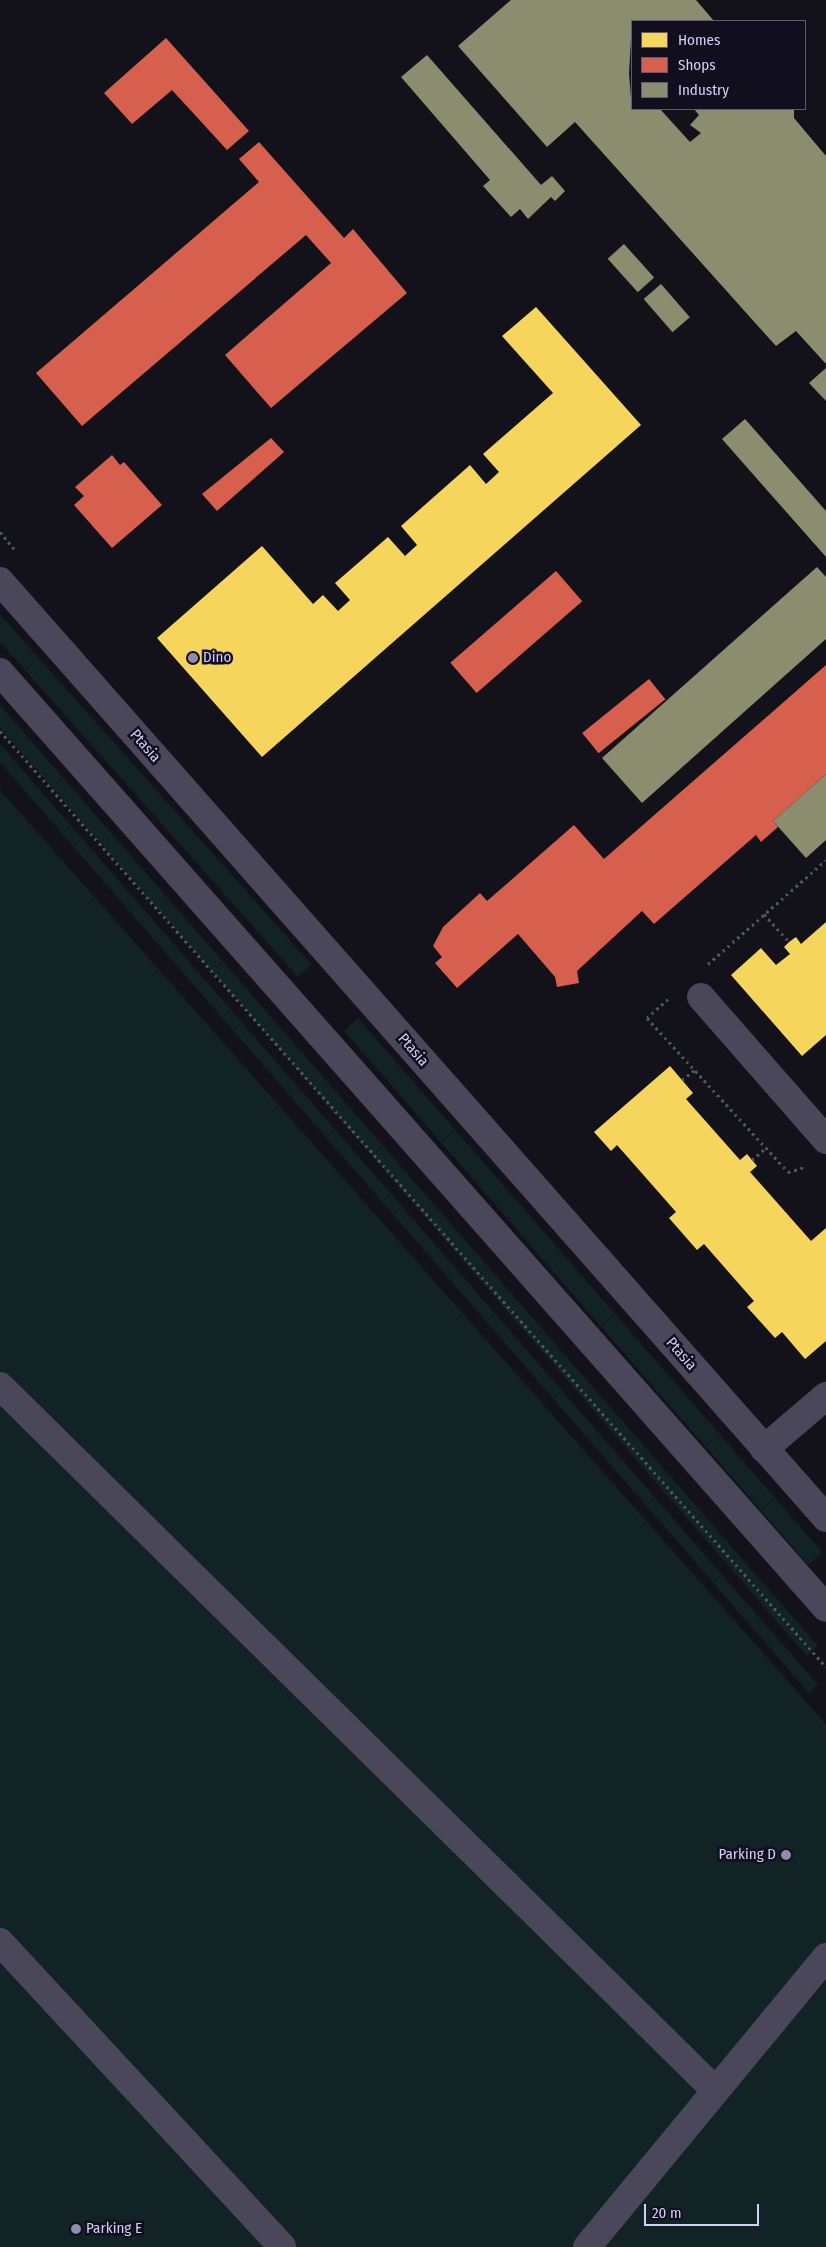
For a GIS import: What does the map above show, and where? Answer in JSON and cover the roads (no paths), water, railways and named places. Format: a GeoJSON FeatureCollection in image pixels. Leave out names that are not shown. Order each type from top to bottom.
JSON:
{"type":"FeatureCollection","features":[{"type":"Feature","properties":{"kind":"street","name":"Ptasia"},"geometry":{"type":"LineString","coordinates":[[0,582],[826,1518]]}},
{"type":"Feature","properties":{"kind":"street"},"geometry":{"type":"LineString","coordinates":[[0,672],[826,1608]]}},
{"type":"Feature","properties":{"kind":"street"},"geometry":{"type":"LineString","coordinates":[[701,996],[826,1140]]}},
{"type":"Feature","properties":{"kind":"street"},"geometry":{"type":"LineString","coordinates":[[0,1386],[714,2090]]}},
{"type":"Feature","properties":{"kind":"street"},"geometry":{"type":"LineString","coordinates":[[764,1448],[826,1396]]}},
{"type":"Feature","properties":{"kind":"street"},"geometry":{"type":"LineString","coordinates":[[0,1942],[282,2247]]}},
{"type":"Feature","properties":{"kind":"street"},"geometry":{"type":"LineString","coordinates":[[587,2247],[714,2090],[826,1957]]}},
{"type":"Feature","properties":{"kind":"place","name":"Dino"},"geometry":{"type":"Point","coordinates":[193,658]}},
{"type":"Feature","properties":{"kind":"place","name":"Parking D"},"geometry":{"type":"Point","coordinates":[786,1855]}},
{"type":"Feature","properties":{"kind":"place","name":"Parking E"},"geometry":{"type":"Point","coordinates":[76,2229]}}]}
